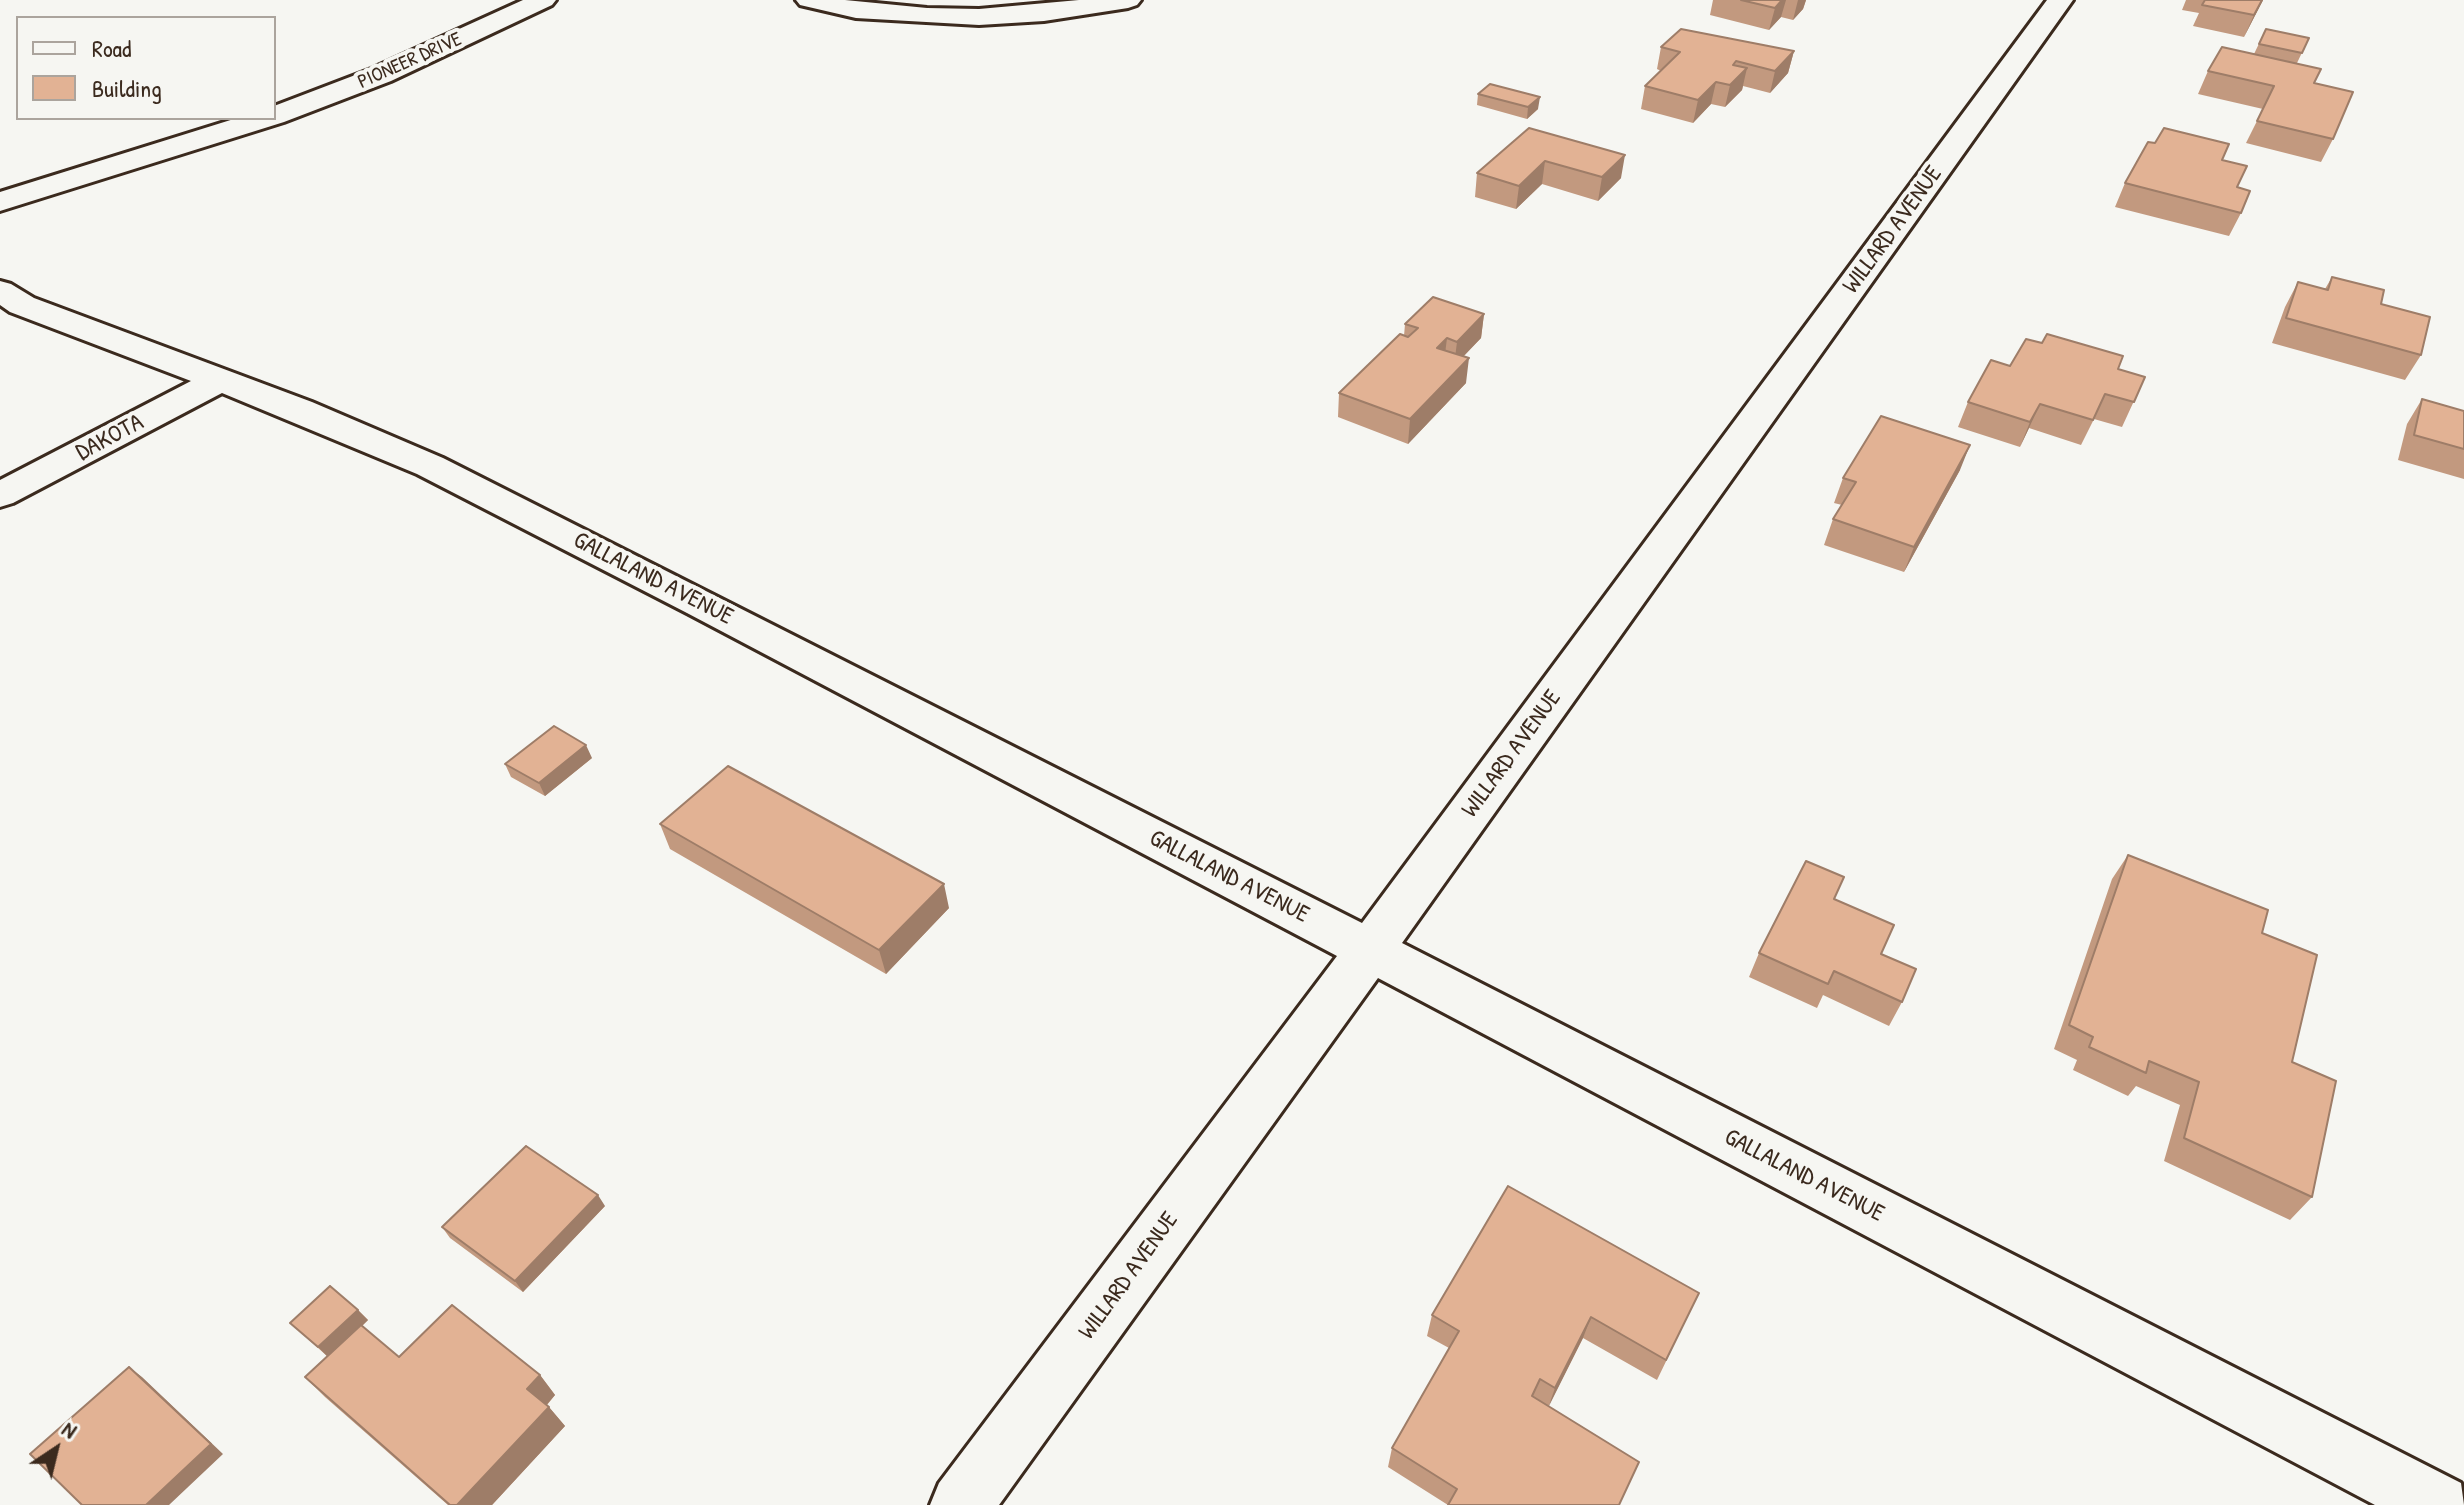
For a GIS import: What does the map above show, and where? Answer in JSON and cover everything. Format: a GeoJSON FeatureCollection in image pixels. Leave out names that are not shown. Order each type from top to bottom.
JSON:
{"type":"FeatureCollection","features":[{"type":"Feature","properties":{"kind":"street","name":"PIONEER DRIVE"},"geometry":{"type":"LineString","coordinates":[[276,115],[381,75],[543,0]]}},
{"type":"Feature","properties":{"kind":"street"},"geometry":{"type":"LineString","coordinates":[[809,0],[856,10],[979,17],[1044,13],[1128,0]]}},
{"type":"Feature","properties":{"kind":"street","name":"WILLARD AVENUE"},"geometry":{"type":"LineString","coordinates":[[961,1505],[1370,950],[2060,0]]}},
{"type":"Feature","properties":{"kind":"street"},"geometry":{"type":"LineString","coordinates":[[0,202],[260,120]]}},
{"type":"Feature","properties":{"kind":"street","name":"GALLALAND AVENUE"},"geometry":{"type":"LineString","coordinates":[[0,291],[22,305],[220,380],[430,466],[2439,1505]]}},
{"type":"Feature","properties":{"kind":"street","name":"DAKOTA"},"geometry":{"type":"LineString","coordinates":[[0,495],[220,380]]}},
{"type":"Feature","properties":{"kind":"building"},"geometry":{"type":"Polygon","coordinates":[[[1741,0],[1782,0],[1775,8],[1741,0]]]}},
{"type":"Feature","properties":{"kind":"building"},"geometry":{"type":"Polygon","coordinates":[[[2205,0],[2262,0],[2254,15],[2202,5],[2205,0]]]}},
{"type":"Feature","properties":{"kind":"building"},"geometry":{"type":"Polygon","coordinates":[[[1681,29],[1794,51],[1775,71],[1736,61],[1733,65],[1747,68],[1730,85],[1716,82],[1698,100],[1645,86],[1680,52],[1661,47],[1681,29]]]}},
{"type":"Feature","properties":{"kind":"building"},"geometry":{"type":"Polygon","coordinates":[[[2266,29],[2309,38],[2302,53],[2259,44],[2266,29]]]}},
{"type":"Feature","properties":{"kind":"building"},"geometry":{"type":"Polygon","coordinates":[[[2222,47],[2321,69],[2314,83],[2353,92],[2333,139],[2257,121],[2274,86],[2208,71],[2222,47]]]}},
{"type":"Feature","properties":{"kind":"building"},"geometry":{"type":"Polygon","coordinates":[[[1490,84],[1540,97],[1528,107],[1478,94],[1490,84]]]}},
{"type":"Feature","properties":{"kind":"building"},"geometry":{"type":"Polygon","coordinates":[[[1529,128],[1625,155],[1602,177],[1545,161],[1519,186],[1477,173],[1529,128]]]}},
{"type":"Feature","properties":{"kind":"building"},"geometry":{"type":"Polygon","coordinates":[[[2164,128],[2229,144],[2222,160],[2247,166],[2237,187],[2250,191],[2241,213],[2125,183],[2148,142],[2155,143],[2164,128]]]}},
{"type":"Feature","properties":{"kind":"building"},"geometry":{"type":"Polygon","coordinates":[[[2332,277],[2384,290],[2381,304],[2430,317],[2421,355],[2286,318],[2298,282],[2328,290],[2332,277]]]}},
{"type":"Feature","properties":{"kind":"building"},"geometry":{"type":"Polygon","coordinates":[[[1433,297],[1484,314],[1457,342],[1447,338],[1437,348],[1469,358],[1410,419],[1339,393],[1400,334],[1408,337],[1418,328],[1405,324],[1433,297]]]}},
{"type":"Feature","properties":{"kind":"building"},"geometry":{"type":"Polygon","coordinates":[[[2047,334],[2123,356],[2118,369],[2145,377],[2134,402],[2105,394],[2093,420],[2040,404],[2030,422],[1968,402],[1991,360],[2010,366],[2026,339],[2042,343],[2047,334]]]}},
{"type":"Feature","properties":{"kind":"building"},"geometry":{"type":"Polygon","coordinates":[[[2422,399],[2464,411],[2464,449],[2414,435],[2422,399]]]}},
{"type":"Feature","properties":{"kind":"building"},"geometry":{"type":"Polygon","coordinates":[[[1881,416],[1970,445],[1914,547],[1833,519],[1856,482],[1843,478],[1881,416]]]}},
{"type":"Feature","properties":{"kind":"building"},"geometry":{"type":"Polygon","coordinates":[[[554,726],[586,745],[539,783],[505,764],[554,726]]]}},
{"type":"Feature","properties":{"kind":"building"},"geometry":{"type":"Polygon","coordinates":[[[728,766],[944,884],[879,950],[660,824],[728,766]]]}},
{"type":"Feature","properties":{"kind":"building"},"geometry":{"type":"Polygon","coordinates":[[[2128,855],[2268,910],[2262,933],[2317,955],[2292,1062],[2336,1081],[2312,1197],[2184,1138],[2199,1082],[2149,1061],[2146,1073],[2089,1047],[2093,1037],[2069,1025],[2128,855]]]}},
{"type":"Feature","properties":{"kind":"building"},"geometry":{"type":"Polygon","coordinates":[[[1806,861],[1844,877],[1834,899],[1894,925],[1881,954],[1916,969],[1902,1002],[1834,971],[1828,984],[1759,953],[1806,861]]]}},
{"type":"Feature","properties":{"kind":"building"},"geometry":{"type":"Polygon","coordinates":[[[526,1146],[598,1195],[515,1281],[442,1227],[526,1146]]]}},
{"type":"Feature","properties":{"kind":"building"},"geometry":{"type":"Polygon","coordinates":[[[1508,1186],[1699,1293],[1666,1360],[1591,1317],[1555,1388],[1540,1379],[1532,1396],[1639,1462],[1619,1505],[1448,1505],[1457,1489],[1392,1448],[1459,1331],[1432,1315],[1508,1186]]]}},
{"type":"Feature","properties":{"kind":"building"},"geometry":{"type":"Polygon","coordinates":[[[330,1286],[358,1310],[318,1347],[290,1323],[330,1286]]]}},
{"type":"Feature","properties":{"kind":"building"},"geometry":{"type":"Polygon","coordinates":[[[452,1305],[540,1375],[527,1389],[549,1407],[457,1505],[450,1505],[305,1377],[361,1325],[399,1357],[452,1305]]]}},
{"type":"Feature","properties":{"kind":"building"},"geometry":{"type":"Polygon","coordinates":[[[129,1367],[211,1444],[146,1505],[82,1505],[30,1454],[129,1367]]]}}]}
